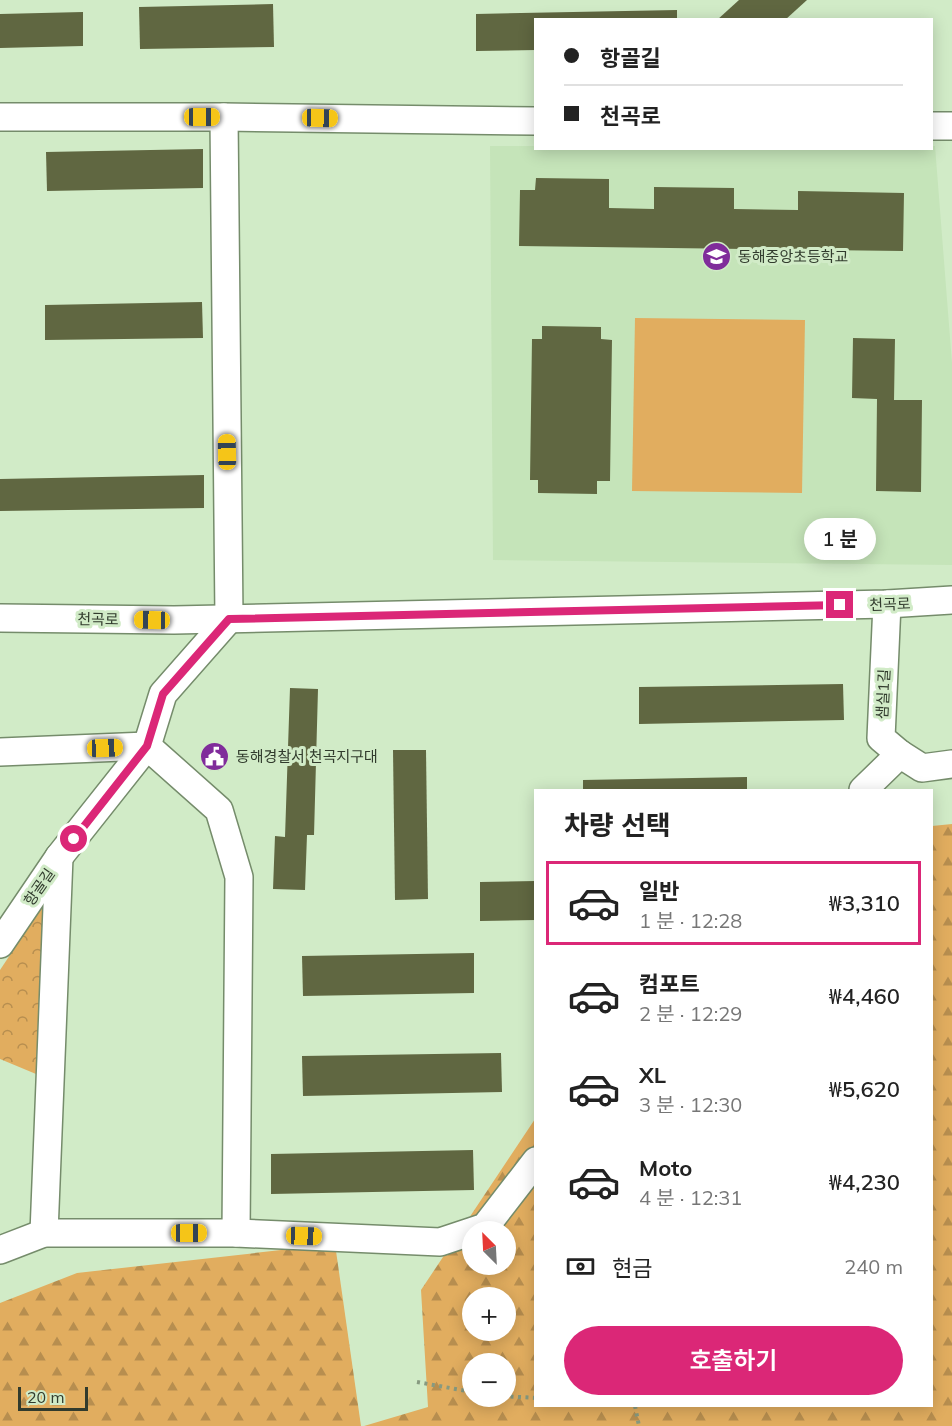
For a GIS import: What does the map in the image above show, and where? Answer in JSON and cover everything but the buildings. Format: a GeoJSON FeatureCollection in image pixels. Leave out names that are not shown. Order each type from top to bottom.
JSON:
{"type":"FeatureCollection","features":[{"type":"Feature","properties":{"kind":"street"},"geometry":{"type":"LineString","coordinates":[[0,117],[534,121]]}},
{"type":"Feature","properties":{"kind":"street"},"geometry":{"type":"LineString","coordinates":[[147,746],[163,694],[229,619],[224,117]]}},
{"type":"Feature","properties":{"kind":"street"},"geometry":{"type":"LineString","coordinates":[[933,126],[952,126]]}},
{"type":"Feature","properties":{"kind":"street","name":"천곡로"},"geometry":{"type":"LineString","coordinates":[[0,618],[229,619],[887,604],[952,600]]}},
{"type":"Feature","properties":{"kind":"street","name":"샘실1길"},"geometry":{"type":"LineString","coordinates":[[887,604],[881,738],[921,768],[952,764]]}},
{"type":"Feature","properties":{"kind":"street"},"geometry":{"type":"LineString","coordinates":[[0,752],[147,746],[219,810],[239,877],[236,1233]]}},
{"type":"Feature","properties":{"kind":"street","name":"항골길"},"geometry":{"type":"LineString","coordinates":[[0,944],[59,857],[147,746]]}},
{"type":"Feature","properties":{"kind":"street"},"geometry":{"type":"LineString","coordinates":[[864,789],[900,754]]}},
{"type":"Feature","properties":{"kind":"street"},"geometry":{"type":"LineString","coordinates":[[44,1233],[59,857]]}},
{"type":"Feature","properties":{"kind":"street"},"geometry":{"type":"LineString","coordinates":[[0,1250],[44,1233],[236,1233],[440,1242],[485,1227],[534,1164]]}},
{"type":"Feature","properties":{"kind":"path"},"geometry":{"type":"LineString","coordinates":[[417,1382],[462,1390]]}},
{"type":"Feature","properties":{"kind":"path"},"geometry":{"type":"LineString","coordinates":[[516,1397],[534,1398]]}},
{"type":"Feature","properties":{"kind":"path"},"geometry":{"type":"LineString","coordinates":[[635,1407],[639,1426]]}},
{"type":"Feature","properties":{"kind":"shaded area","name":"동해중앙초등학교"},"geometry":{"type":"Polygon","coordinates":[[[490,146],[534,146],[534,150],[933,150],[935,146],[952,363],[952,565],[493,560],[490,146]]]}},
{"type":"Feature","properties":{"kind":"green space"},"geometry":{"type":"Polygon","coordinates":[[[635,318],[805,320],[802,493],[632,491],[635,318]]]}},
{"type":"Feature","properties":{"kind":"green space"},"geometry":{"type":"Polygon","coordinates":[[[952,824],[952,1426],[364,1426],[428,1407],[421,1290],[462,1228],[462,1275],[516,1275],[516,1221],[467,1221],[534,1120],[534,1407],[933,1407],[933,826],[952,824]]]}},
{"type":"Feature","properties":{"kind":"green space"},"geometry":{"type":"Polygon","coordinates":[[[44,904],[36,1074],[0,1059],[0,970],[44,904]]]}},
{"type":"Feature","properties":{"kind":"green space"},"geometry":{"type":"Polygon","coordinates":[[[335,1244],[361,1426],[0,1426],[0,1303],[77,1273],[335,1244]]]}},
{"type":"Feature","properties":{"kind":"place","name":"동해중앙초등학교"},"geometry":{"type":"Point","coordinates":[717,256]}},
{"type":"Feature","properties":{"kind":"place","name":"동해경찰서 천곡지구대"},"geometry":{"type":"Point","coordinates":[215,756]}},
{"type":"Feature","properties":{"kind":"route"},"geometry":{"type":"LineString","coordinates":[[74,839],[147,746],[163,694],[229,619],[840,605]]}}]}
